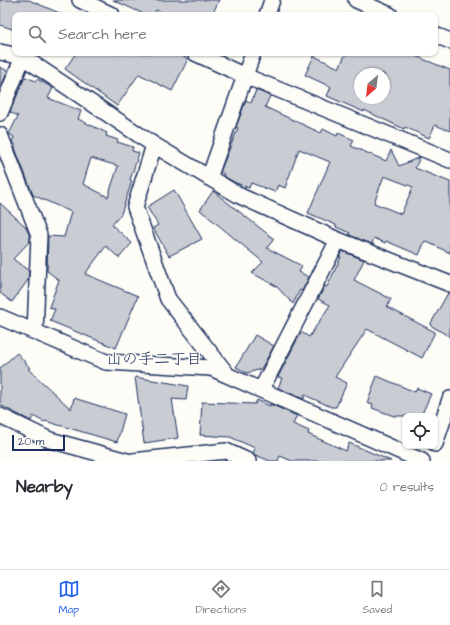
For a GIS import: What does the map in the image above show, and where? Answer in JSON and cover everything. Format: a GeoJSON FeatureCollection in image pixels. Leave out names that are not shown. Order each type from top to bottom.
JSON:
{"type":"FeatureCollection","features":[{"type":"Feature","properties":{"kind":"street"},"geometry":{"type":"LineString","coordinates":[[80,0],[106,12]]}},
{"type":"Feature","properties":{"kind":"street"},"geometry":{"type":"LineString","coordinates":[[268,12],[272,0]]}},
{"type":"Feature","properties":{"kind":"street"},"geometry":{"type":"LineString","coordinates":[[356,0],[383,12]]}},
{"type":"Feature","properties":{"kind":"street"},"geometry":{"type":"LineString","coordinates":[[438,35],[450,41]]}},
{"type":"Feature","properties":{"kind":"street"},"geometry":{"type":"LineString","coordinates":[[0,52],[12,54]]}},
{"type":"Feature","properties":{"kind":"street"},"geometry":{"type":"LineString","coordinates":[[0,113],[23,56],[154,145],[240,196],[338,240],[450,284]]}},
{"type":"Feature","properties":{"kind":"street"},"geometry":{"type":"LineString","coordinates":[[201,56],[245,76],[450,160]]}},
{"type":"Feature","properties":{"kind":"street"},"geometry":{"type":"LineString","coordinates":[[208,178],[252,56]]}},
{"type":"Feature","properties":{"kind":"street"},"geometry":{"type":"LineString","coordinates":[[0,135],[39,234],[35,332]]}},
{"type":"Feature","properties":{"kind":"street"},"geometry":{"type":"LineString","coordinates":[[154,145],[135,206],[168,299],[227,375]]}},
{"type":"Feature","properties":{"kind":"street"},"geometry":{"type":"LineString","coordinates":[[261,390],[338,240]]}},
{"type":"Feature","properties":{"kind":"street"},"geometry":{"type":"LineString","coordinates":[[0,317],[106,362],[211,368],[422,461]]}},
{"type":"Feature","properties":{"kind":"street"},"geometry":{"type":"LineString","coordinates":[[438,436],[450,399]]}},
{"type":"Feature","properties":{"kind":"street"},"geometry":{"type":"LineString","coordinates":[[0,416],[50,440],[127,461]]}},
{"type":"Feature","properties":{"kind":"street"},"geometry":{"type":"LineString","coordinates":[[430,461],[434,449]]}},
{"type":"Feature","properties":{"kind":"street"},"geometry":{"type":"LineString","coordinates":[[133,461],[226,451],[248,461]]}},
{"type":"Feature","properties":{"kind":"building"},"geometry":{"type":"Polygon","coordinates":[[[0,0],[29,0],[57,12],[12,12],[12,29],[0,25],[0,0]]]}},
{"type":"Feature","properties":{"kind":"building"},"geometry":{"type":"Polygon","coordinates":[[[113,0],[219,0],[213,12],[161,12],[156,10],[155,12],[139,12],[113,0]]]}},
{"type":"Feature","properties":{"kind":"building"},"geometry":{"type":"Polygon","coordinates":[[[74,56],[182,56],[188,59],[172,91],[139,74],[117,106],[65,69],[74,56]]]}},
{"type":"Feature","properties":{"kind":"building"},"geometry":{"type":"Polygon","coordinates":[[[314,56],[339,68],[345,56],[415,56],[450,70],[450,131],[435,125],[429,138],[405,127],[404,129],[364,110],[364,112],[327,96],[331,87],[305,75],[314,56]]]}},
{"type":"Feature","properties":{"kind":"building"},"geometry":{"type":"Polygon","coordinates":[[[0,67],[8,71],[0,89],[0,67]]]}},
{"type":"Feature","properties":{"kind":"building"},"geometry":{"type":"Polygon","coordinates":[[[25,77],[36,81],[37,79],[53,88],[48,98],[81,111],[78,119],[107,133],[106,136],[118,140],[117,142],[133,147],[132,151],[139,153],[130,180],[132,181],[121,214],[112,225],[132,243],[119,258],[106,246],[85,274],[138,296],[116,348],[50,321],[55,309],[49,307],[59,280],[47,271],[48,236],[64,237],[71,212],[33,195],[15,148],[15,144],[12,142],[14,137],[9,134],[18,116],[10,112],[25,77]],[[91,158],[83,184],[108,197],[118,166],[91,158]]]}},
{"type":"Feature","properties":{"kind":"building"},"geometry":{"type":"Polygon","coordinates":[[[256,90],[270,96],[265,107],[321,133],[323,129],[337,136],[338,133],[354,140],[351,146],[386,161],[391,150],[399,166],[420,157],[415,168],[450,182],[450,253],[425,241],[419,255],[386,241],[385,243],[374,238],[372,244],[349,235],[350,233],[336,227],[336,225],[308,213],[330,162],[299,149],[285,188],[278,185],[275,192],[251,183],[249,188],[223,176],[224,174],[220,172],[238,128],[236,127],[246,100],[251,103],[256,90]],[[384,176],[374,203],[401,214],[413,187],[384,176]]]}},
{"type":"Feature","properties":{"kind":"building"},"geometry":{"type":"Polygon","coordinates":[[[174,190],[202,239],[169,256],[153,228],[158,225],[147,207],[174,190]]]}},
{"type":"Feature","properties":{"kind":"building"},"geometry":{"type":"Polygon","coordinates":[[[213,191],[274,239],[267,248],[302,266],[299,272],[309,277],[293,304],[276,286],[252,273],[263,262],[200,210],[213,191]]]}},
{"type":"Feature","properties":{"kind":"building"},"geometry":{"type":"Polygon","coordinates":[[[0,203],[26,227],[30,237],[30,241],[13,259],[29,271],[28,280],[12,302],[0,293],[0,203]]]}},
{"type":"Feature","properties":{"kind":"building"},"geometry":{"type":"Polygon","coordinates":[[[342,251],[364,260],[354,280],[391,299],[387,307],[435,332],[422,358],[367,329],[335,377],[347,383],[336,407],[331,407],[305,395],[304,399],[278,388],[282,378],[278,377],[301,332],[309,337],[330,305],[318,299],[325,286],[327,287],[341,257],[339,257],[342,251]]]}},
{"type":"Feature","properties":{"kind":"building"},"geometry":{"type":"Polygon","coordinates":[[[448,293],[450,293],[450,337],[430,325],[448,293]]]}},
{"type":"Feature","properties":{"kind":"building"},"geometry":{"type":"Polygon","coordinates":[[[255,335],[274,346],[261,369],[247,373],[236,367],[255,335]]]}},
{"type":"Feature","properties":{"kind":"building"},"geometry":{"type":"Polygon","coordinates":[[[17,353],[30,368],[28,369],[71,409],[74,398],[125,414],[117,442],[45,421],[44,422],[33,416],[31,421],[0,405],[0,368],[17,353]]]}},
{"type":"Feature","properties":{"kind":"building"},"geometry":{"type":"Polygon","coordinates":[[[377,376],[415,392],[417,388],[431,394],[422,413],[402,413],[402,416],[394,416],[372,408],[373,405],[367,403],[377,376]]]}},
{"type":"Feature","properties":{"kind":"building"},"geometry":{"type":"Polygon","coordinates":[[[135,377],[188,386],[186,400],[172,399],[178,438],[144,443],[135,377]]]}},
{"type":"Feature","properties":{"kind":"building"},"geometry":{"type":"Polygon","coordinates":[[[257,400],[297,416],[293,424],[309,431],[308,434],[346,451],[349,443],[391,461],[292,461],[280,456],[278,461],[270,461],[253,454],[255,448],[230,437],[200,435],[202,402],[255,404],[257,400]]]}},
{"type":"Feature","properties":{"kind":"district","name":"山の手二丁目"},"geometry":{"type":"Point","coordinates":[154,358]}}]}
